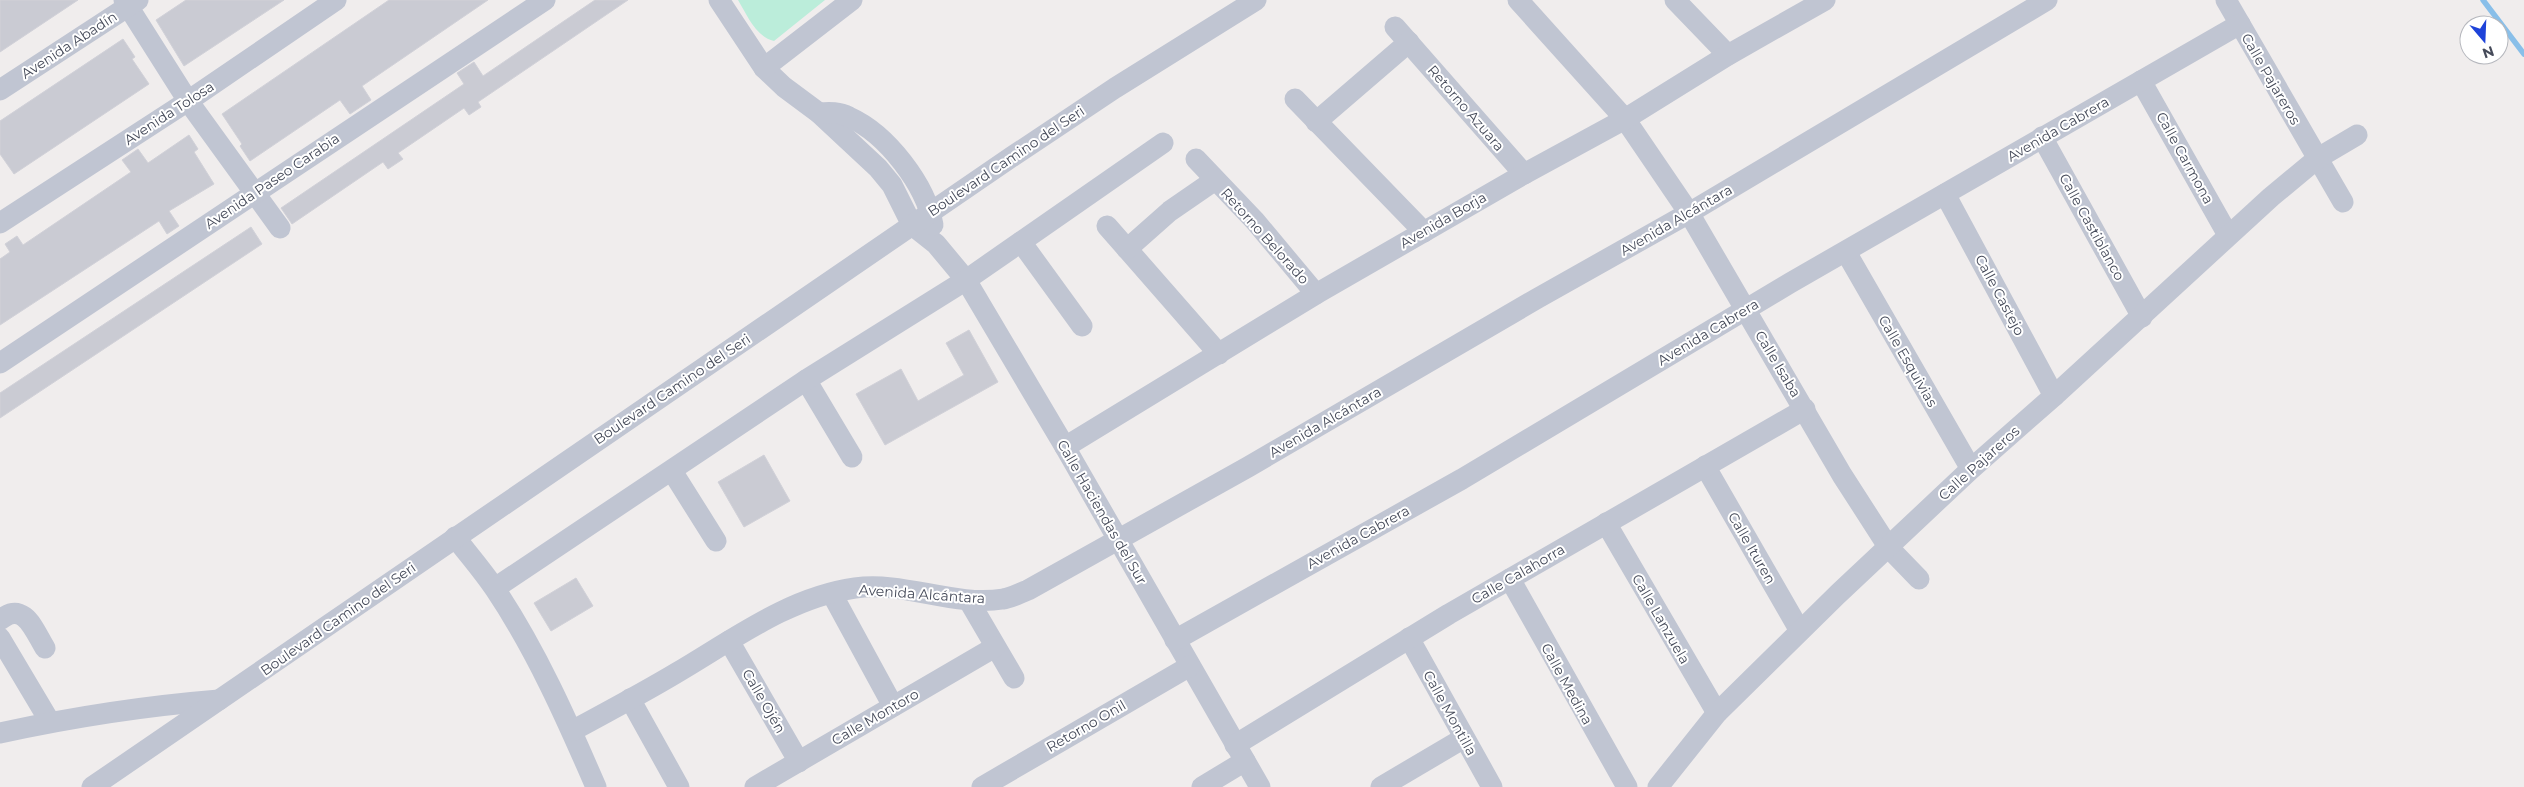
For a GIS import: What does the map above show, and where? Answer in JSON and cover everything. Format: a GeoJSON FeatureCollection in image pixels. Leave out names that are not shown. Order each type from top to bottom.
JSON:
{"type":"FeatureCollection","features":[{"type":"Feature","properties":{"kind":"street","name":"Avenida Tolosa"},"geometry":{"type":"LineString","coordinates":[[0,223],[188,101],[336,0]]}},
{"type":"Feature","properties":{"kind":"street","name":"Avenida Paseo Carabia"},"geometry":{"type":"LineString","coordinates":[[0,363],[545,0]]}},
{"type":"Feature","properties":{"kind":"street","name":"Calle Haciendas del Sur"},"geometry":{"type":"LineString","coordinates":[[719,0],[764,68],[784,87],[819,112],[878,168],[892,185],[912,225],[936,244],[966,280],[1119,540],[1260,787]]}},
{"type":"Feature","properties":{"kind":"street"},"geometry":{"type":"LineString","coordinates":[[764,68],[852,0]]}},
{"type":"Feature","properties":{"kind":"street","name":"Boulevard Camino del Seri"},"geometry":{"type":"LineString","coordinates":[[92,787],[930,212],[1115,88],[1256,0]]}},
{"type":"Feature","properties":{"kind":"street","name":"Calle Isaba"},"geometry":{"type":"LineString","coordinates":[[1518,0],[1625,119],[1689,214],[1842,475],[1888,548],[1919,579]]}},
{"type":"Feature","properties":{"kind":"street"},"geometry":{"type":"LineString","coordinates":[[1675,0],[1728,55]]}},
{"type":"Feature","properties":{"kind":"street","name":"Avenida Borja"},"geometry":{"type":"LineString","coordinates":[[1065,447],[1316,294],[1524,174],[1625,119],[1728,55],[1825,0]]}},
{"type":"Feature","properties":{"kind":"street","name":"Avenida Alcántara"},"geometry":{"type":"LineString","coordinates":[[572,731],[771,616],[811,599],[855,588],[943,595],[969,601],[1004,599],[1028,590],[1119,540],[1538,298],[1689,214],[2047,0]]}},
{"type":"Feature","properties":{"kind":"street","name":"Calle Pajareros"},"geometry":{"type":"LineString","coordinates":[[2226,0],[2343,202]]}},
{"type":"Feature","properties":{"kind":"street"},"geometry":{"type":"LineString","coordinates":[[130,2],[188,101],[256,192],[280,228]]}},
{"type":"Feature","properties":{"kind":"street","name":"Avenida Abadín"},"geometry":{"type":"LineString","coordinates":[[0,90],[130,2]]}},
{"type":"Feature","properties":{"kind":"street","name":"Avenida Cabrera"},"geometry":{"type":"LineString","coordinates":[[1175,640],[1462,479],[1746,310],[2240,24]]}},
{"type":"Feature","properties":{"kind":"street","name":"Retorno Azuara"},"geometry":{"type":"LineString","coordinates":[[1316,122],[1402,35],[1524,174]]}},
{"type":"Feature","properties":{"kind":"street","name":"Calle Carmona"},"geometry":{"type":"LineString","coordinates":[[2141,81],[2228,235]]}},
{"type":"Feature","properties":{"kind":"street"},"geometry":{"type":"LineString","coordinates":[[1295,99],[1424,232]]}},
{"type":"Feature","properties":{"kind":"street","name":"Calle Haciendas del Sur"},"geometry":{"type":"LineString","coordinates":[[819,112],[836,112],[850,117],[865,126],[906,166],[920,188],[930,212],[936,244]]}},
{"type":"Feature","properties":{"kind":"street","name":"Calle Pajareros"},"geometry":{"type":"LineString","coordinates":[[1658,787],[1717,714],[1800,631],[1971,469],[2142,317],[2228,235],[2318,158],[2357,135]]}},
{"type":"Feature","properties":{"kind":"street","name":"Calle Castiblanco"},"geometry":{"type":"LineString","coordinates":[[2042,137],[2142,317]]}},
{"type":"Feature","properties":{"kind":"street"},"geometry":{"type":"LineString","coordinates":[[495,588],[806,380],[966,280],[1163,143]]}},
{"type":"Feature","properties":{"kind":"street","name":"Retorno Belorado"},"geometry":{"type":"LineString","coordinates":[[1196,159],[1255,220],[1316,294]]}},
{"type":"Feature","properties":{"kind":"street","name":"Retorno Belorado"},"geometry":{"type":"LineString","coordinates":[[1127,249],[1170,211],[1215,180]]}},
{"type":"Feature","properties":{"kind":"street","name":"Calle Castejo"},"geometry":{"type":"LineString","coordinates":[[1945,194],[2054,396]]}},
{"type":"Feature","properties":{"kind":"street"},"geometry":{"type":"LineString","coordinates":[[1106,226],[1219,354]]}},
{"type":"Feature","properties":{"kind":"street"},"geometry":{"type":"LineString","coordinates":[[1021,242],[1082,326]]}},
{"type":"Feature","properties":{"kind":"street","name":"Calle Esquivias"},"geometry":{"type":"LineString","coordinates":[[1846,252],[1971,469]]}},
{"type":"Feature","properties":{"kind":"street"},"geometry":{"type":"LineString","coordinates":[[806,380],[852,457]]}},
{"type":"Feature","properties":{"kind":"street","name":"Calle Calahorra"},"geometry":{"type":"LineString","coordinates":[[1240,753],[1409,638],[1805,409]]}},
{"type":"Feature","properties":{"kind":"street","name":"Calle Ituren"},"geometry":{"type":"LineString","coordinates":[[1705,466],[1800,631]]}},
{"type":"Feature","properties":{"kind":"street"},"geometry":{"type":"LineString","coordinates":[[672,471],[716,541]]}},
{"type":"Feature","properties":{"kind":"street","name":"Calle Lanzuela"},"geometry":{"type":"LineString","coordinates":[[1606,523],[1717,714]]}},
{"type":"Feature","properties":{"kind":"street"},"geometry":{"type":"LineString","coordinates":[[455,537],[495,588],[533,654],[572,731],[596,787]]}},
{"type":"Feature","properties":{"kind":"street","name":"Calle Medina"},"geometry":{"type":"LineString","coordinates":[[1510,579],[1627,787]]}},
{"type":"Feature","properties":{"kind":"street"},"geometry":{"type":"LineString","coordinates":[[832,594],[893,706]]}},
{"type":"Feature","properties":{"kind":"street"},"geometry":{"type":"LineString","coordinates":[[969,601],[1014,678]]}},
{"type":"Feature","properties":{"kind":"street"},"geometry":{"type":"LineString","coordinates":[[0,620],[8,614],[18,613],[24,616],[28,619],[45,648]]}},
{"type":"Feature","properties":{"kind":"street"},"geometry":{"type":"LineString","coordinates":[[0,638],[8,655],[50,722]]}},
{"type":"Feature","properties":{"kind":"street","name":"Calle Montilla"},"geometry":{"type":"LineString","coordinates":[[1409,638],[1492,787]]}},
{"type":"Feature","properties":{"kind":"street","name":"Calle Ojén"},"geometry":{"type":"LineString","coordinates":[[730,641],[798,762]]}},
{"type":"Feature","properties":{"kind":"street","name":"Calle Montoro"},"geometry":{"type":"LineString","coordinates":[[755,787],[995,647]]}},
{"type":"Feature","properties":{"kind":"street","name":"Retorno Onil"},"geometry":{"type":"LineString","coordinates":[[982,787],[1190,666]]}},
{"type":"Feature","properties":{"kind":"street"},"geometry":{"type":"LineString","coordinates":[[630,699],[679,787]]}},
{"type":"Feature","properties":{"kind":"street"},"geometry":{"type":"LineString","coordinates":[[0,733],[50,722],[157,705],[219,700]]}},
{"type":"Feature","properties":{"kind":"street"},"geometry":{"type":"LineString","coordinates":[[1381,787],[1464,738]]}},
{"type":"Feature","properties":{"kind":"street"},"geometry":{"type":"LineString","coordinates":[[1202,787],[1240,753]]}},
{"type":"Feature","properties":{"kind":"green space"},"geometry":{"type":"Polygon","coordinates":[[[738,0],[825,0],[774,41],[768,39],[757,30],[738,0]]]}},
{"type":"Feature","properties":{"kind":"building"},"geometry":{"type":"Polygon","coordinates":[[[0,0],[78,0],[0,52],[0,0]]]}},
{"type":"Feature","properties":{"kind":"building"},"geometry":{"type":"Polygon","coordinates":[[[186,0],[284,0],[184,66],[156,20],[186,0]]]}},
{"type":"Feature","properties":{"kind":"building"},"geometry":{"type":"Polygon","coordinates":[[[389,0],[488,0],[362,86],[371,100],[350,114],[340,100],[250,161],[240,146],[242,144],[222,114],[389,0]]]}},
{"type":"Feature","properties":{"kind":"building"},"geometry":{"type":"Polygon","coordinates":[[[595,0],[628,0],[478,102],[481,107],[469,115],[464,108],[398,153],[403,159],[388,169],[383,162],[292,224],[281,208],[464,84],[457,73],[474,62],[483,76],[595,0]]]}},
{"type":"Feature","properties":{"kind":"building"},"geometry":{"type":"Polygon","coordinates":[[[123,39],[135,57],[132,59],[149,84],[14,174],[0,154],[0,121],[123,39]]]}},
{"type":"Feature","properties":{"kind":"building"},"geometry":{"type":"Polygon","coordinates":[[[189,135],[198,149],[194,152],[214,184],[169,211],[179,226],[167,234],[159,221],[0,325],[0,259],[10,252],[5,244],[17,236],[23,245],[131,172],[122,160],[138,149],[148,163],[189,135]]]}},
{"type":"Feature","properties":{"kind":"building"},"geometry":{"type":"Polygon","coordinates":[[[251,227],[262,244],[0,418],[0,393],[251,227]]]}},
{"type":"Feature","properties":{"kind":"building"},"geometry":{"type":"Polygon","coordinates":[[[969,330],[998,382],[885,445],[856,394],[901,369],[918,401],[964,375],[946,343],[969,330]]]}},
{"type":"Feature","properties":{"kind":"building"},"geometry":{"type":"Polygon","coordinates":[[[764,455],[790,501],[744,527],[718,482],[764,455]]]}},
{"type":"Feature","properties":{"kind":"building"},"geometry":{"type":"Polygon","coordinates":[[[576,578],[593,606],[551,631],[534,603],[576,578]]]}},
{"type":"Feature","properties":{"kind":"waterway"},"geometry":{"type":"LineString","coordinates":[[2483,0],[2524,54]]}}]}
